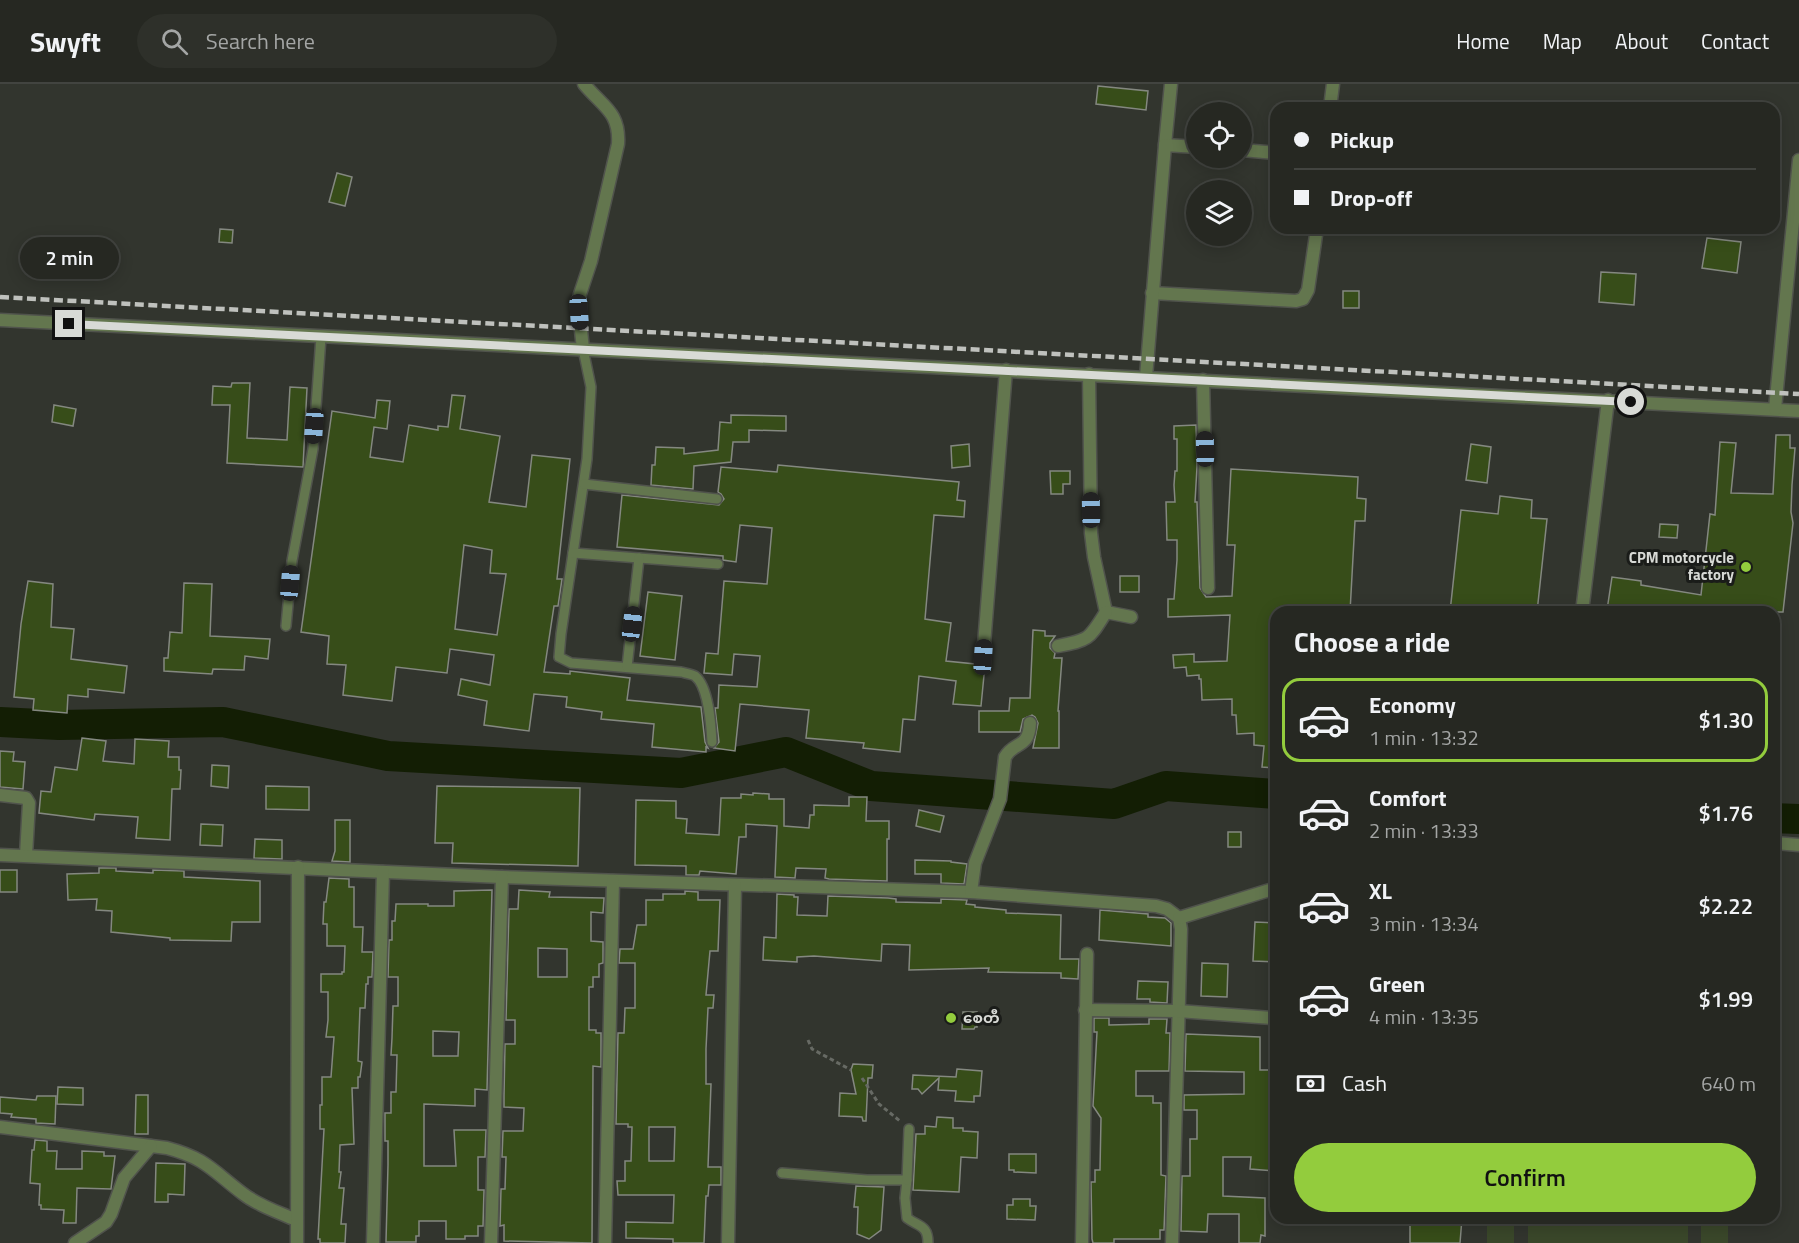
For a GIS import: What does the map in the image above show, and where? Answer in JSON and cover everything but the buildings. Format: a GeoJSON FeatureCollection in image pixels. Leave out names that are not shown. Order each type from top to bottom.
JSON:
{"type":"FeatureCollection","features":[{"type":"Feature","properties":{"kind":"street"},"geometry":{"type":"LineString","coordinates":[[583,349],[578,303],[591,261],[618,144],[619,129],[611,113],[584,84]]}},
{"type":"Feature","properties":{"kind":"street"},"geometry":{"type":"LineString","coordinates":[[1146,377],[1171,84]]}},
{"type":"Feature","properties":{"kind":"street"},"geometry":{"type":"LineString","coordinates":[[1331,102],[1333,84]]}},
{"type":"Feature","properties":{"kind":"street"},"geometry":{"type":"LineString","coordinates":[[1165,145],[1186,146]]}},
{"type":"Feature","properties":{"kind":"street"},"geometry":{"type":"LineString","coordinates":[[1252,151],[1270,152]]}},
{"type":"Feature","properties":{"kind":"street"},"geometry":{"type":"LineString","coordinates":[[1775,409],[1799,160]]}},
{"type":"Feature","properties":{"kind":"street"},"geometry":{"type":"LineString","coordinates":[[1152,293],[1296,301],[1303,299],[1308,290],[1316,234]]}},
{"type":"Feature","properties":{"kind":"street"},"geometry":{"type":"LineString","coordinates":[[0,320],[1799,411]]}},
{"type":"Feature","properties":{"kind":"street"},"geometry":{"type":"LineString","coordinates":[[983,657],[1006,370]]}},
{"type":"Feature","properties":{"kind":"street"},"geometry":{"type":"LineString","coordinates":[[1058,646],[1080,642],[1088,638],[1106,612],[1092,542],[1089,374]]}},
{"type":"Feature","properties":{"kind":"street"},"geometry":{"type":"LineString","coordinates":[[1203,380],[1208,588]]}},
{"type":"Feature","properties":{"kind":"street"},"geometry":{"type":"LineString","coordinates":[[1583,606],[1608,400]]}},
{"type":"Feature","properties":{"kind":"street"},"geometry":{"type":"LineString","coordinates":[[1106,612],[1131,617]]}},
{"type":"Feature","properties":{"kind":"street"},"geometry":{"type":"LineString","coordinates":[[971,892],[975,863],[1000,799],[1004,764],[1008,752],[1023,744],[1028,737],[1030,723]]}},
{"type":"Feature","properties":{"kind":"street"},"geometry":{"type":"LineString","coordinates":[[0,795],[26,798],[29,803],[26,855]]}},
{"type":"Feature","properties":{"kind":"street"},"geometry":{"type":"LineString","coordinates":[[1780,843],[1799,845]]}},
{"type":"Feature","properties":{"kind":"street"},"geometry":{"type":"LineString","coordinates":[[0,855],[613,882],[971,892],[1156,906],[1167,909],[1179,918],[1181,929],[1172,1243]]}},
{"type":"Feature","properties":{"kind":"street"},"geometry":{"type":"LineString","coordinates":[[297,1243],[298,867]]}},
{"type":"Feature","properties":{"kind":"street"},"geometry":{"type":"LineString","coordinates":[[373,1243],[383,872]]}},
{"type":"Feature","properties":{"kind":"street"},"geometry":{"type":"LineString","coordinates":[[490,1243],[502,877]]}},
{"type":"Feature","properties":{"kind":"street"},"geometry":{"type":"LineString","coordinates":[[605,1243],[613,882]]}},
{"type":"Feature","properties":{"kind":"street"},"geometry":{"type":"LineString","coordinates":[[728,1243],[735,885]]}},
{"type":"Feature","properties":{"kind":"street"},"geometry":{"type":"LineString","coordinates":[[1179,918],[1270,890]]}},
{"type":"Feature","properties":{"kind":"street"},"geometry":{"type":"LineString","coordinates":[[1082,1243],[1087,954]]}},
{"type":"Feature","properties":{"kind":"street"},"geometry":{"type":"LineString","coordinates":[[1085,1010],[1178,1011],[1270,1018]]}},
{"type":"Feature","properties":{"kind":"street"},"geometry":{"type":"LineString","coordinates":[[0,1127],[151,1146],[192,1155],[219,1173],[243,1194],[296,1220]]}},
{"type":"Feature","properties":{"kind":"street"},"geometry":{"type":"LineString","coordinates":[[75,1243],[106,1222],[124,1178],[151,1146]]}},
{"type":"Feature","properties":{"kind":"lane"},"geometry":{"type":"LineString","coordinates":[[286,626],[292,561],[313,448],[321,337]]}},
{"type":"Feature","properties":{"kind":"lane"},"geometry":{"type":"LineString","coordinates":[[583,349],[591,387],[587,459],[559,657],[571,663],[681,672],[695,676],[700,682],[710,708],[712,742]]}},
{"type":"Feature","properties":{"kind":"lane"},"geometry":{"type":"LineString","coordinates":[[584,484],[717,499]]}},
{"type":"Feature","properties":{"kind":"lane"},"geometry":{"type":"LineString","coordinates":[[573,553],[718,564]]}},
{"type":"Feature","properties":{"kind":"lane"},"geometry":{"type":"LineString","coordinates":[[627,668],[639,558]]}},
{"type":"Feature","properties":{"kind":"lane"},"geometry":{"type":"LineString","coordinates":[[909,1129],[905,1198],[907,1218],[921,1225],[928,1232],[928,1243]]}},
{"type":"Feature","properties":{"kind":"lane"},"geometry":{"type":"LineString","coordinates":[[782,1173],[867,1180],[907,1180]]}},
{"type":"Feature","properties":{"kind":"path"},"geometry":{"type":"LineString","coordinates":[[808,1040],[812,1049],[851,1070]]}},
{"type":"Feature","properties":{"kind":"path"},"geometry":{"type":"LineString","coordinates":[[862,1078],[879,1104],[909,1129]]}},
{"type":"Feature","properties":{"kind":"green space"},"geometry":{"type":"Polygon","coordinates":[[[1487,1224],[1514,1224],[1514,1243],[1487,1243],[1487,1224]]]}},
{"type":"Feature","properties":{"kind":"green space"},"geometry":{"type":"Polygon","coordinates":[[[1528,1224],[1688,1224],[1688,1243],[1528,1243],[1528,1224]]]}},
{"type":"Feature","properties":{"kind":"green space"},"geometry":{"type":"Polygon","coordinates":[[[1701,1224],[1728,1224],[1728,1243],[1701,1243],[1701,1224]]]}},
{"type":"Feature","properties":{"kind":"waterway"},"geometry":{"type":"LineString","coordinates":[[0,722],[59,725],[223,722],[388,756],[681,773],[786,752],[871,786],[1114,804],[1166,786],[1270,794]]}},
{"type":"Feature","properties":{"kind":"waterway"},"geometry":{"type":"LineString","coordinates":[[1780,818],[1799,819]]}},
{"type":"Feature","properties":{"kind":"railway"},"geometry":{"type":"LineString","coordinates":[[0,297],[1799,394]]}},
{"type":"Feature","properties":{"kind":"place","name":"CPM motorcycle factory"},"geometry":{"type":"Point","coordinates":[1746,567]}},
{"type":"Feature","properties":{"kind":"place","name":"စေတီ"},"geometry":{"type":"Point","coordinates":[951,1018]}},
{"type":"Feature","properties":{"kind":"route"},"geometry":{"type":"LineString","coordinates":[[69,324],[1631,402]]}}]}
